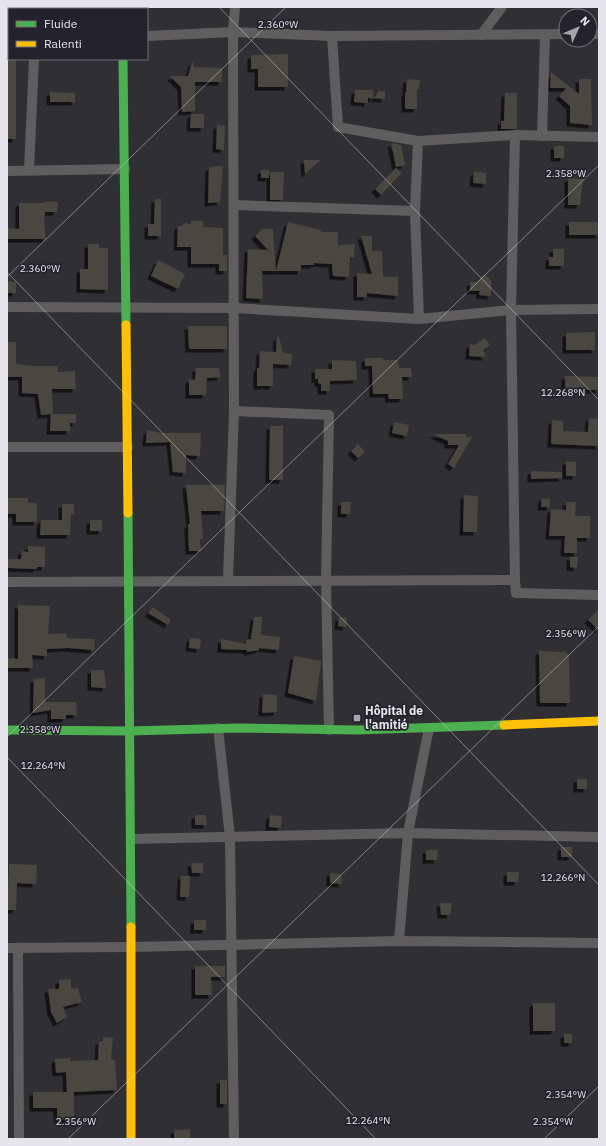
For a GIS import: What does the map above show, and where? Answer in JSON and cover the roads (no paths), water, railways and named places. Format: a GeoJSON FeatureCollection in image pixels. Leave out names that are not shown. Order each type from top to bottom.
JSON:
{"type":"FeatureCollection","features":[{"type":"Feature","properties":{"kind":"street"},"geometry":{"type":"LineString","coordinates":[[228,580],[234,411],[235,205],[233,32],[235,7]]}},
{"type":"Feature","properties":{"kind":"street"},"geometry":{"type":"LineString","coordinates":[[481,35],[502,7]]}},
{"type":"Feature","properties":{"kind":"street"},"geometry":{"type":"LineString","coordinates":[[148,36],[233,32],[332,36],[558,34]]}},
{"type":"Feature","properties":{"kind":"street"},"geometry":{"type":"LineString","coordinates":[[542,136],[545,35]]}},
{"type":"Feature","properties":{"kind":"street"},"geometry":{"type":"LineString","coordinates":[[332,36],[338,127],[418,141],[515,135],[599,137]]}},
{"type":"Feature","properties":{"kind":"street"},"geometry":{"type":"LineString","coordinates":[[29,170],[34,60]]}},
{"type":"Feature","properties":{"kind":"street"},"geometry":{"type":"LineString","coordinates":[[123,60],[127,308],[131,840],[131,1139]]}},
{"type":"Feature","properties":{"kind":"street"},"geometry":{"type":"LineString","coordinates":[[515,135],[511,310],[516,593],[599,595]]}},
{"type":"Feature","properties":{"kind":"street"},"geometry":{"type":"LineString","coordinates":[[418,141],[415,210],[419,319]]}},
{"type":"Feature","properties":{"kind":"street"},"geometry":{"type":"LineString","coordinates":[[7,171],[125,169]]}},
{"type":"Feature","properties":{"kind":"street"},"geometry":{"type":"LineString","coordinates":[[235,205],[415,210]]}},
{"type":"Feature","properties":{"kind":"street"},"geometry":{"type":"LineString","coordinates":[[7,307],[235,308],[419,319],[511,310],[599,309]]}},
{"type":"Feature","properties":{"kind":"street"},"geometry":{"type":"LineString","coordinates":[[234,411],[329,415],[326,580],[329,730]]}},
{"type":"Feature","properties":{"kind":"street"},"geometry":{"type":"LineString","coordinates":[[7,447],[128,447]]}},
{"type":"Feature","properties":{"kind":"street"},"geometry":{"type":"LineString","coordinates":[[7,582],[515,580]]}},
{"type":"Feature","properties":{"kind":"street"},"geometry":{"type":"LineString","coordinates":[[7,730],[130,731],[218,728],[329,730],[429,728],[599,721]]}},
{"type":"Feature","properties":{"kind":"street"},"geometry":{"type":"LineString","coordinates":[[218,728],[230,837],[234,1139]]}},
{"type":"Feature","properties":{"kind":"street"},"geometry":{"type":"LineString","coordinates":[[399,941],[408,833],[429,728]]}},
{"type":"Feature","properties":{"kind":"street"},"geometry":{"type":"LineString","coordinates":[[131,840],[408,833],[599,838]]}},
{"type":"Feature","properties":{"kind":"street"},"geometry":{"type":"LineString","coordinates":[[19,1139],[12,948],[130,948],[399,941],[599,942]]}},
{"type":"Feature","properties":{"kind":"place","name":"Hôpital de l'amitié"},"geometry":{"type":"Point","coordinates":[357,718]}}]}
